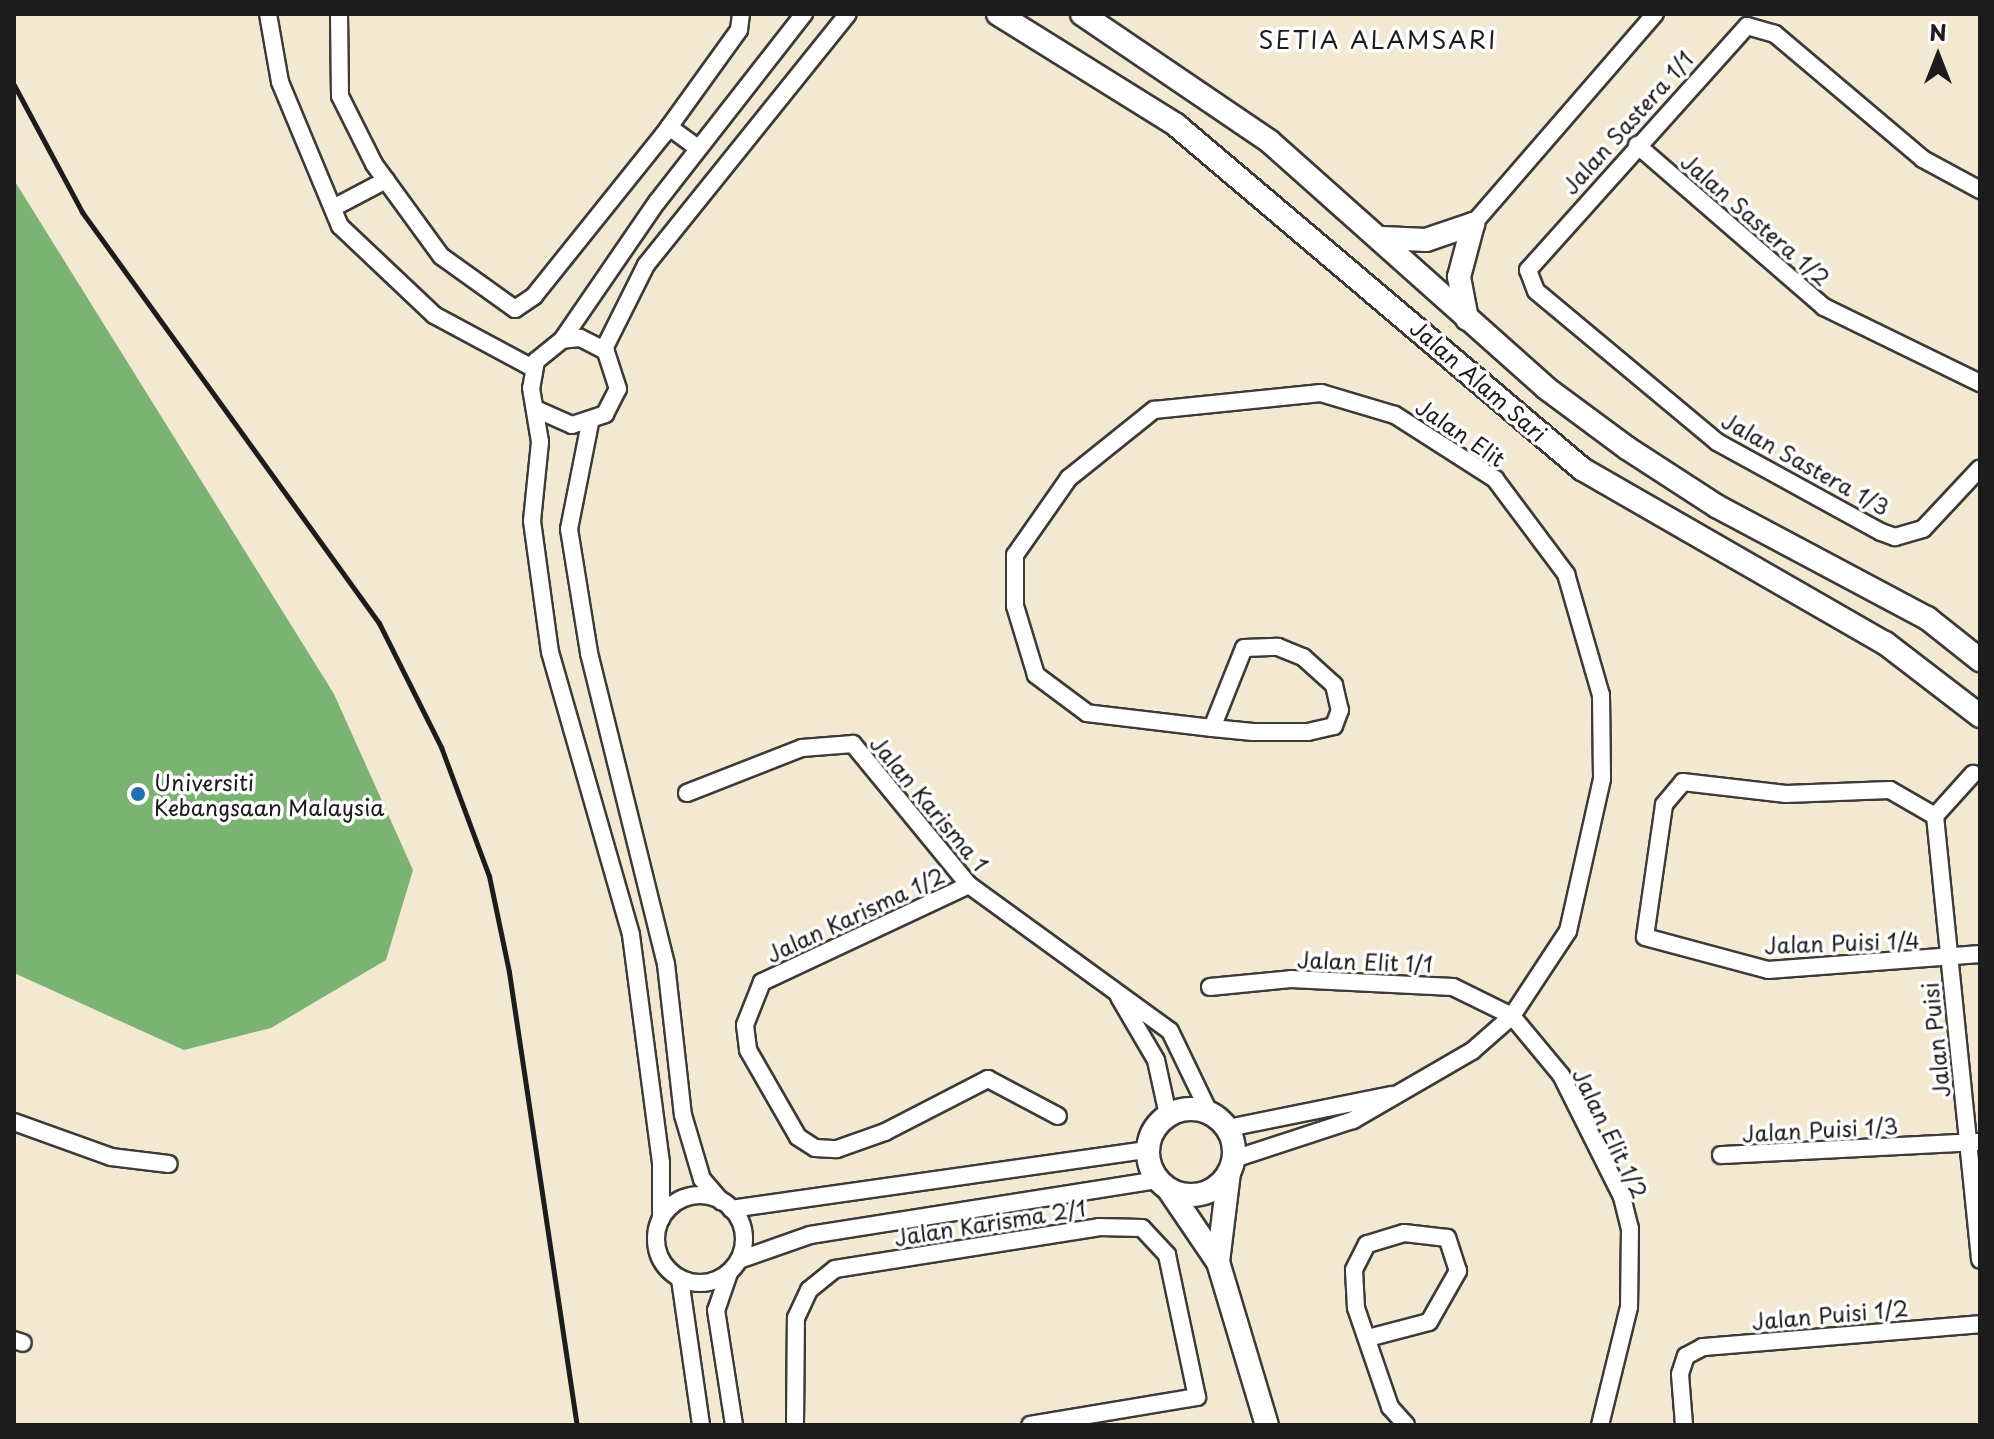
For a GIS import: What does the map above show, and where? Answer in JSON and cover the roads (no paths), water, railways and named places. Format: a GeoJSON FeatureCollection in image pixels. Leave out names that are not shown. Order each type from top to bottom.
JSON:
{"type":"FeatureCollection","features":[{"type":"Feature","properties":{"kind":"street"},"geometry":{"type":"LineString","coordinates":[[268,14],[280,82],[333,208],[386,275],[434,315],[533,368]]}},
{"type":"Feature","properties":{"kind":"street"},"geometry":{"type":"LineString","coordinates":[[339,14],[340,96],[386,180],[441,256],[515,309],[534,296],[669,127],[739,30],[741,14]]}},
{"type":"Feature","properties":{"kind":"street"},"geometry":{"type":"LineString","coordinates":[[533,368],[562,340],[698,148],[804,14]]}},
{"type":"Feature","properties":{"kind":"street"},"geometry":{"type":"LineString","coordinates":[[538,410],[555,421],[590,423],[605,414],[618,389],[604,349],[646,265],[848,14]]}},
{"type":"Feature","properties":{"kind":"street","name":"Jalan Alam Sari"},"geometry":{"type":"LineString","coordinates":[[998,14],[1176,125],[1582,469],[1885,643],[1980,716]]}},
{"type":"Feature","properties":{"kind":"street","name":"Jalan Alam Sari"},"geometry":{"type":"LineString","coordinates":[[1082,14],[1269,141],[1383,238],[1467,319],[1546,388],[1718,507],[1927,618],[1980,660]]}},
{"type":"Feature","properties":{"kind":"street"},"geometry":{"type":"LineString","coordinates":[[1467,319],[1459,277],[1473,224],[1655,14]]}},
{"type":"Feature","properties":{"kind":"street","name":"Jalan Sastera 1/1"},"geometry":{"type":"LineString","coordinates":[[1536,291],[1532,257],[1734,35],[1761,27],[1923,159],[1980,190]]}},
{"type":"Feature","properties":{"kind":"street"},"geometry":{"type":"LineString","coordinates":[[669,127],[698,148]]}},
{"type":"Feature","properties":{"kind":"street","name":"Jalan Sastera 1/2"},"geometry":{"type":"LineString","coordinates":[[1637,145],[1824,307],[1980,383]]}},
{"type":"Feature","properties":{"kind":"street"},"geometry":{"type":"LineString","coordinates":[[333,208],[386,180]]}},
{"type":"Feature","properties":{"kind":"street"},"geometry":{"type":"LineString","coordinates":[[1383,238],[1426,240],[1473,224]]}},
{"type":"Feature","properties":{"kind":"street","name":"Jalan Sastera 1/3"},"geometry":{"type":"LineString","coordinates":[[1536,291],[1717,442],[1881,532],[1895,537],[1923,529],[1980,468]]}},
{"type":"Feature","properties":{"kind":"street"},"geometry":{"type":"LineString","coordinates":[[562,340],[604,349]]}},
{"type":"Feature","properties":{"kind":"street"},"geometry":{"type":"LineString","coordinates":[[533,368],[538,410],[532,521],[539,583],[550,652],[631,935],[661,1163],[660,1259],[680,1279],[701,1425]]}},
{"type":"Feature","properties":{"kind":"street","name":"Jalan Elit"},"geometry":{"type":"LineString","coordinates":[[1212,728],[1244,648],[1278,647],[1303,657],[1334,685],[1340,710],[1334,726],[1308,732],[1212,728],[1087,713],[1036,675],[1015,606],[1015,555],[1069,478],[1154,410],[1321,393],[1395,415],[1495,479],[1566,574],[1601,695],[1602,779],[1568,931],[1512,1016],[1401,1094],[1353,1120],[1232,1166]]}},
{"type":"Feature","properties":{"kind":"street"},"geometry":{"type":"LineString","coordinates":[[590,423],[569,529],[589,653],[666,964],[683,1115],[702,1179],[727,1205],[743,1233],[734,1266],[716,1310],[734,1425]]}},
{"type":"Feature","properties":{"kind":"street"},"geometry":{"type":"LineString","coordinates":[[1927,618],[1980,650]]}},
{"type":"Feature","properties":{"kind":"street","name":"Jalan Karisma 1"},"geometry":{"type":"LineString","coordinates":[[687,793],[802,748],[853,744],[969,885],[1170,1031],[1209,1112]]}},
{"type":"Feature","properties":{"kind":"street"},"geometry":{"type":"LineString","coordinates":[[1935,816],[1973,774]]}},
{"type":"Feature","properties":{"kind":"street","name":"Jalan Puisi 1/4"},"geometry":{"type":"LineString","coordinates":[[1935,816],[1890,790],[1786,794],[1683,782],[1664,805],[1645,937],[1768,970],[1949,959],[1980,954]]}},
{"type":"Feature","properties":{"kind":"street","name":"Jalan Puisi"},"geometry":{"type":"LineString","coordinates":[[1935,816],[1949,959],[1974,1143],[1980,1260]]}},
{"type":"Feature","properties":{"kind":"street","name":"Jalan Karisma 1/2"},"geometry":{"type":"LineString","coordinates":[[969,885],[784,966],[752,996],[748,1050],[798,1137],[815,1148],[837,1149],[885,1132],[988,1079],[1058,1116]]}},
{"type":"Feature","properties":{"kind":"street","name":"Jalan Elit 1/1"},"geometry":{"type":"LineString","coordinates":[[1210,987],[1291,979],[1453,987],[1512,1016]]}},
{"type":"Feature","properties":{"kind":"street","name":"Jalan Karisma 1"},"geometry":{"type":"LineString","coordinates":[[1116,992],[1156,1060],[1168,1115]]}},
{"type":"Feature","properties":{"kind":"street","name":"Jalan Elit 1/2"},"geometry":{"type":"LineString","coordinates":[[1512,1016],[1561,1075],[1622,1197],[1630,1228],[1629,1307],[1600,1425]]}},
{"type":"Feature","properties":{"kind":"street","name":"Jalan Elit"},"geometry":{"type":"LineString","coordinates":[[1228,1128],[1401,1094]]}},
{"type":"Feature","properties":{"kind":"street"},"geometry":{"type":"LineString","coordinates":[[1147,1150],[1168,1115],[1209,1112],[1228,1128],[1232,1166],[1218,1262]]}},
{"type":"Feature","properties":{"kind":"street"},"geometry":{"type":"LineString","coordinates":[[14,1122],[111,1157],[169,1164]]}},
{"type":"Feature","properties":{"kind":"street","name":"Jalan Puisi 1/3"},"geometry":{"type":"LineString","coordinates":[[1721,1155],[1974,1143]]}},
{"type":"Feature","properties":{"kind":"street"},"geometry":{"type":"LineString","coordinates":[[661,1219],[687,1197],[727,1205],[1147,1150]]}},
{"type":"Feature","properties":{"kind":"street"},"geometry":{"type":"LineString","coordinates":[[1147,1150],[1163,1185],[1218,1262],[1267,1425]]}},
{"type":"Feature","properties":{"kind":"street"},"geometry":{"type":"LineString","coordinates":[[680,1279],[715,1281],[734,1266],[810,1235],[1163,1185],[1202,1194],[1232,1166]]}},
{"type":"Feature","properties":{"kind":"street","name":"Jalan Karisma 2/1"},"geometry":{"type":"LineString","coordinates":[[795,1425],[796,1318],[809,1290],[835,1269],[1099,1227],[1142,1228],[1167,1255],[1197,1397],[1030,1425]]}},
{"type":"Feature","properties":{"kind":"street"},"geometry":{"type":"LineString","coordinates":[[1368,1338],[1429,1322],[1458,1271],[1447,1238],[1404,1233],[1367,1244],[1354,1270],[1356,1308],[1390,1407],[1406,1425]]}},
{"type":"Feature","properties":{"kind":"street","name":"Jalan Puisi 1/2"},"geometry":{"type":"LineString","coordinates":[[1684,1425],[1686,1356],[1703,1347],[1980,1324]]}},
{"type":"Feature","properties":{"kind":"railway"},"geometry":{"type":"LineString","coordinates":[[14,85],[82,212],[379,623],[441,747],[489,876],[509,972],[577,1425]]}},
{"type":"Feature","properties":{"kind":"place","name":"Universiti Kebangsaan Malaysia"},"geometry":{"type":"Point","coordinates":[138,794]}},
{"type":"Feature","properties":{"kind":"district","name":"SETIA ALAMSARI"},"geometry":{"type":"Point","coordinates":[1378,40]}}]}
